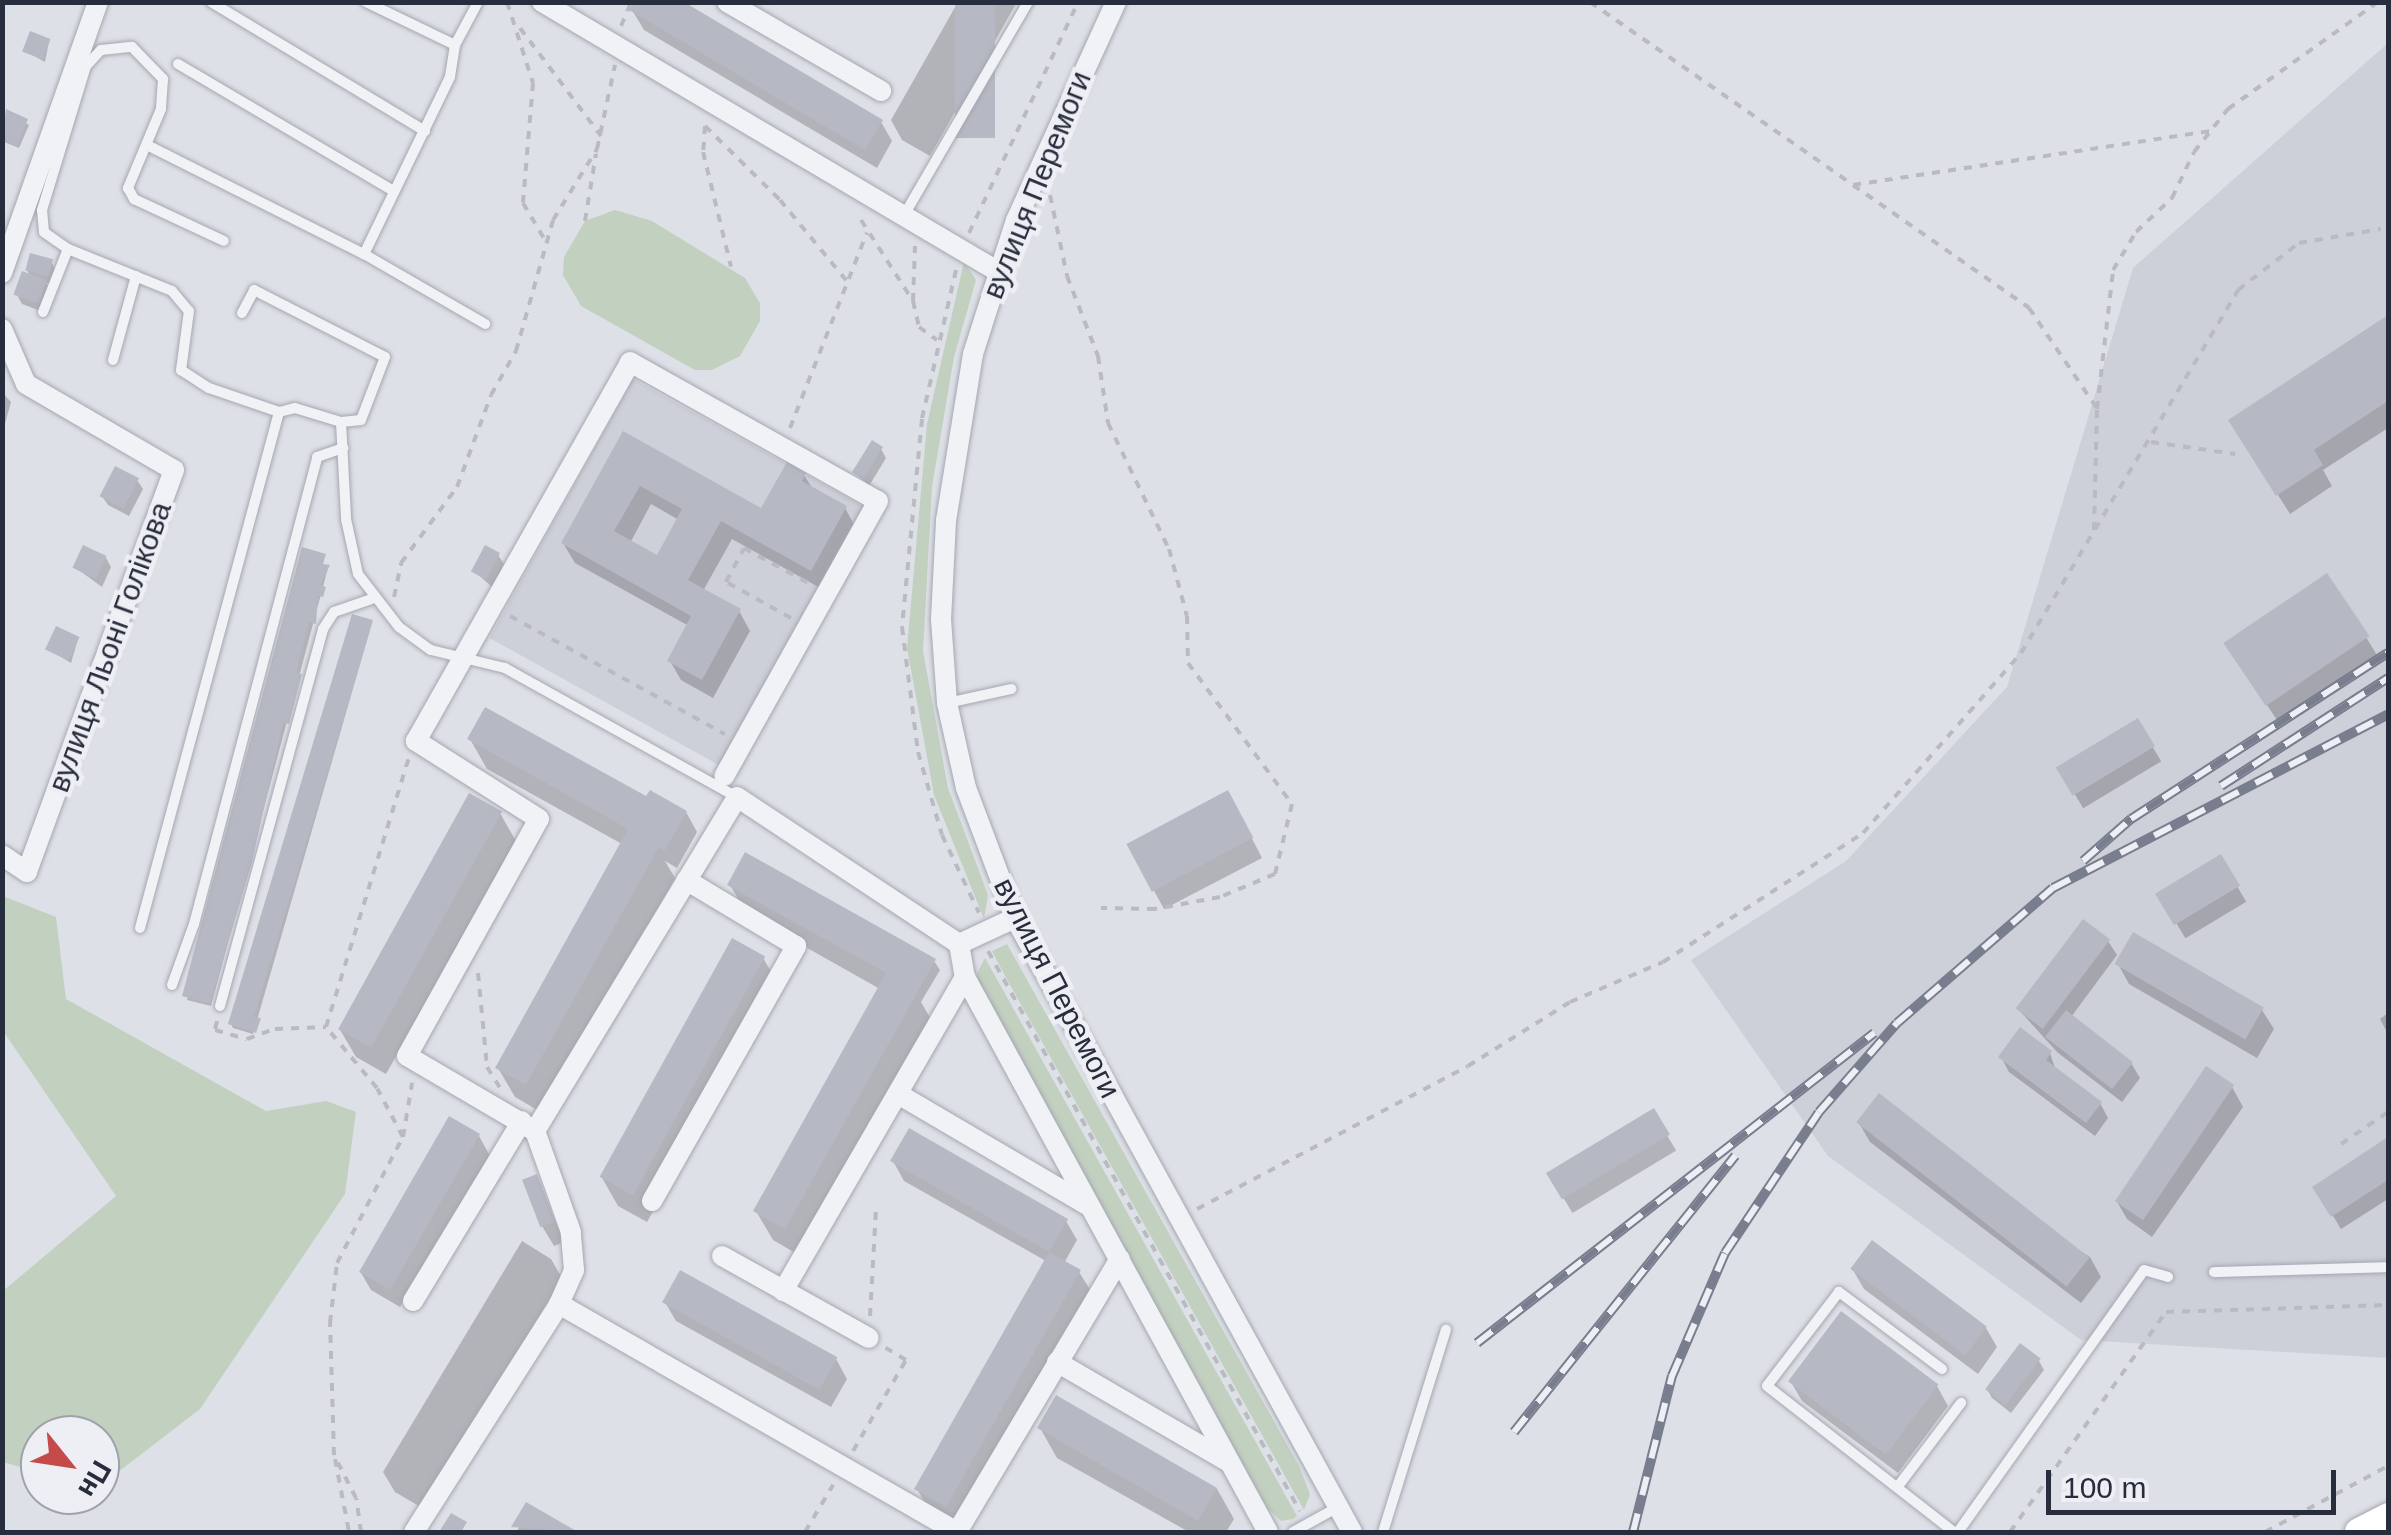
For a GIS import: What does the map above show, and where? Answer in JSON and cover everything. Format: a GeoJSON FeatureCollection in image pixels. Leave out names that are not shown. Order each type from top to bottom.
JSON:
{"type":"FeatureCollection","features":[{"type":"Feature","properties":{"kind":"street"},"geometry":{"type":"LineString","coordinates":[[2,273],[98,2]]}},
{"type":"Feature","properties":{"kind":"street"},"geometry":{"type":"LineString","coordinates":[[542,2],[573,10],[616,47],[997,271]]}},
{"type":"Feature","properties":{"kind":"street"},"geometry":{"type":"LineString","coordinates":[[727,2],[881,90]]}},
{"type":"Feature","properties":{"kind":"street","name":"вулиця Перемоги"},"geometry":{"type":"LineString","coordinates":[[1116,2],[997,271],[973,354],[946,521],[940,619],[947,704],[966,788],[1015,918],[1352,1532]]}},
{"type":"Feature","properties":{"kind":"street","name":"вулиця Льоні Голікова"},"geometry":{"type":"LineString","coordinates":[[2,329],[26,384],[174,470],[28,872],[2,855]]}},
{"type":"Feature","properties":{"kind":"street"},"geometry":{"type":"LineString","coordinates":[[414,1532],[559,1304],[574,1252],[523,1122],[408,1056],[539,818],[416,741],[630,362],[878,501],[724,776]]}},
{"type":"Feature","properties":{"kind":"street"},"geometry":{"type":"LineString","coordinates":[[414,1301],[523,1122],[686,880],[736,798],[959,944],[965,978],[1268,1532]]}},
{"type":"Feature","properties":{"kind":"street"},"geometry":{"type":"LineString","coordinates":[[652,1201],[796,946],[686,880]]}},
{"type":"Feature","properties":{"kind":"street"},"geometry":{"type":"LineString","coordinates":[[959,944],[1015,918]]}},
{"type":"Feature","properties":{"kind":"street"},"geometry":{"type":"LineString","coordinates":[[783,1290],[965,978]]}},
{"type":"Feature","properties":{"kind":"street"},"geometry":{"type":"LineString","coordinates":[[898,1094],[1089,1206]]}},
{"type":"Feature","properties":{"kind":"street"},"geometry":{"type":"LineString","coordinates":[[722,1256],[869,1338]]}},
{"type":"Feature","properties":{"kind":"street"},"geometry":{"type":"LineString","coordinates":[[559,1304],[957,1532],[1120,1260]]}},
{"type":"Feature","properties":{"kind":"street"},"geometry":{"type":"LineString","coordinates":[[1057,1362],[1230,1463]]}},
{"type":"Feature","properties":{"kind":"street"},"geometry":{"type":"LineString","coordinates":[[2359,1532],[2388,1516]]}},
{"type":"Feature","properties":{"kind":"lane"},"geometry":{"type":"LineString","coordinates":[[211,2],[426,131]]}},
{"type":"Feature","properties":{"kind":"lane"},"geometry":{"type":"LineString","coordinates":[[366,2],[456,44]]}},
{"type":"Feature","properties":{"kind":"lane"},"geometry":{"type":"LineString","coordinates":[[364,254],[392,190],[426,131],[450,77],[456,44],[478,2]]}},
{"type":"Feature","properties":{"kind":"lane"},"geometry":{"type":"LineString","coordinates":[[909,221],[1028,2]]}},
{"type":"Feature","properties":{"kind":"lane"},"geometry":{"type":"LineString","coordinates":[[224,242],[134,199],[128,188],[161,109],[162,79],[132,47],[101,50],[86,66],[42,210],[44,232],[68,249],[172,291],[189,312],[182,370],[209,388],[280,412],[295,408],[341,422],[361,420],[385,357],[254,290],[242,314]]}},
{"type":"Feature","properties":{"kind":"lane"},"geometry":{"type":"LineString","coordinates":[[178,64],[392,190]]}},
{"type":"Feature","properties":{"kind":"lane"},"geometry":{"type":"LineString","coordinates":[[147,145],[364,254],[485,324]]}},
{"type":"Feature","properties":{"kind":"lane"},"geometry":{"type":"LineString","coordinates":[[43,312],[68,249]]}},
{"type":"Feature","properties":{"kind":"lane"},"geometry":{"type":"LineString","coordinates":[[113,360],[136,276]]}},
{"type":"Feature","properties":{"kind":"lane"},"geometry":{"type":"LineString","coordinates":[[140,928],[280,412]]}},
{"type":"Feature","properties":{"kind":"lane"},"geometry":{"type":"LineString","coordinates":[[341,422],[346,519],[358,574],[380,610],[430,650],[505,668],[736,798]]}},
{"type":"Feature","properties":{"kind":"lane"},"geometry":{"type":"LineString","coordinates":[[172,985],[194,924],[316,456],[343,448]]}},
{"type":"Feature","properties":{"kind":"lane"},"geometry":{"type":"LineString","coordinates":[[220,1006],[323,628],[346,605],[371,599]]}},
{"type":"Feature","properties":{"kind":"lane"},"geometry":{"type":"LineString","coordinates":[[947,704],[1011,689]]}},
{"type":"Feature","properties":{"kind":"lane"},"geometry":{"type":"LineString","coordinates":[[2214,1272],[2388,1267]]}},
{"type":"Feature","properties":{"kind":"lane"},"geometry":{"type":"LineString","coordinates":[[1942,1369],[1838,1292],[1767,1386],[1956,1532],[2144,1270],[2168,1277]]}},
{"type":"Feature","properties":{"kind":"lane"},"geometry":{"type":"LineString","coordinates":[[1383,1532],[1446,1330]]}},
{"type":"Feature","properties":{"kind":"lane"},"geometry":{"type":"LineString","coordinates":[[1899,1486],[1961,1403]]}},
{"type":"Feature","properties":{"kind":"lane"},"geometry":{"type":"LineString","coordinates":[[1292,1532],[1338,1507]]}},
{"type":"Feature","properties":{"kind":"path"},"geometry":{"type":"LineString","coordinates":[[507,2],[533,83],[523,203],[545,240]]}},
{"type":"Feature","properties":{"kind":"path"},"geometry":{"type":"LineString","coordinates":[[585,222],[616,47],[631,2]]}},
{"type":"Feature","properties":{"kind":"path"},"geometry":{"type":"LineString","coordinates":[[1078,2],[961,251],[937,340],[906,545],[905,678],[929,792],[983,933],[1307,1524]]}},
{"type":"Feature","properties":{"kind":"path"},"geometry":{"type":"LineString","coordinates":[[1590,2],[2029,308],[2097,409]]}},
{"type":"Feature","properties":{"kind":"path"},"geometry":{"type":"LineString","coordinates":[[2094,534],[2097,409],[2113,270],[2136,232],[2172,198],[2211,130],[2228,109],[2378,2]]}},
{"type":"Feature","properties":{"kind":"path"},"geometry":{"type":"LineString","coordinates":[[517,25],[558,71],[601,136]]}},
{"type":"Feature","properties":{"kind":"path"},"geometry":{"type":"LineString","coordinates":[[731,266],[703,152],[706,126],[780,200],[846,280]]}},
{"type":"Feature","properties":{"kind":"path"},"geometry":{"type":"LineString","coordinates":[[1852,184],[2211,130]]}},
{"type":"Feature","properties":{"kind":"path"},"geometry":{"type":"LineString","coordinates":[[380,610],[397,591],[401,564],[458,488],[531,310],[545,240],[597,149]]}},
{"type":"Feature","properties":{"kind":"path"},"geometry":{"type":"LineString","coordinates":[[1040,167],[1067,276],[1098,356],[1108,423],[1169,550],[1187,616],[1188,662],[1292,804],[1275,874],[1220,897],[1155,910],[1102,908]]}},
{"type":"Feature","properties":{"kind":"path"},"geometry":{"type":"LineString","coordinates":[[861,220],[913,301]]}},
{"type":"Feature","properties":{"kind":"path"},"geometry":{"type":"LineString","coordinates":[[909,221],[913,301],[919,327],[937,340]]}},
{"type":"Feature","properties":{"kind":"path"},"geometry":{"type":"LineString","coordinates":[[1180,1219],[1468,1066],[1570,1002],[1664,962],[1829,860],[1863,833],[1973,714],[2021,653],[2152,442],[2220,315],[2260,268],[2300,243],[2381,229]]}},
{"type":"Feature","properties":{"kind":"path"},"geometry":{"type":"LineString","coordinates":[[780,446],[809,394],[846,280],[867,233]]}},
{"type":"Feature","properties":{"kind":"path"},"geometry":{"type":"LineString","coordinates":[[2152,442],[2235,454]]}},
{"type":"Feature","properties":{"kind":"path"},"geometry":{"type":"LineString","coordinates":[[744,548],[814,586],[795,621],[726,582],[744,548]]}},
{"type":"Feature","properties":{"kind":"path"},"geometry":{"type":"LineString","coordinates":[[493,606],[731,737]]}},
{"type":"Feature","properties":{"kind":"path"},"geometry":{"type":"LineString","coordinates":[[326,1027],[416,741]]}},
{"type":"Feature","properties":{"kind":"path"},"geometry":{"type":"LineString","coordinates":[[473,938],[488,1066],[523,1122]]}},
{"type":"Feature","properties":{"kind":"path"},"geometry":{"type":"LineString","coordinates":[[220,1006],[214,1030],[231,1037],[326,1027]]}},
{"type":"Feature","properties":{"kind":"path"},"geometry":{"type":"LineString","coordinates":[[326,1027],[377,1088],[403,1138]]}},
{"type":"Feature","properties":{"kind":"path"},"geometry":{"type":"LineString","coordinates":[[349,1532],[334,1455],[327,1378],[338,1263],[403,1138],[415,1060]]}},
{"type":"Feature","properties":{"kind":"path"},"geometry":{"type":"LineString","coordinates":[[2341,1144],[2388,1112]]}},
{"type":"Feature","properties":{"kind":"path"},"geometry":{"type":"LineString","coordinates":[[805,1532],[906,1360],[869,1338],[876,1208]]}},
{"type":"Feature","properties":{"kind":"path"},"geometry":{"type":"LineString","coordinates":[[2010,1532],[2166,1312],[2388,1305]]}},
{"type":"Feature","properties":{"kind":"path"},"geometry":{"type":"LineString","coordinates":[[334,1455],[356,1498],[361,1532]]}},
{"type":"Feature","properties":{"kind":"path"},"geometry":{"type":"LineString","coordinates":[[2265,1532],[2388,1466]]}},
{"type":"Feature","properties":{"kind":"shaded area"},"geometry":{"type":"Polygon","coordinates":[[[2388,43],[2388,1358],[2081,1340],[1828,1156],[1691,960],[1846,861],[2007,687],[2133,268],[2388,43]]]}},
{"type":"Feature","properties":{"kind":"shaded area"},"geometry":{"type":"Polygon","coordinates":[[[633,379],[864,507],[720,766],[489,638],[633,379]]]}},
{"type":"Feature","properties":{"kind":"green space"},"geometry":{"type":"Polygon","coordinates":[[[615,210],[652,221],[745,278],[760,303],[760,321],[740,356],[712,370],[695,370],[581,306],[563,275],[564,257],[585,221],[615,210]]]}},
{"type":"Feature","properties":{"kind":"green space"},"geometry":{"type":"Polygon","coordinates":[[[964,262],[976,280],[954,357],[932,487],[923,651],[948,788],[988,895],[984,919],[934,795],[907,648],[927,424],[964,262]]]}},
{"type":"Feature","properties":{"kind":"green space"},"geometry":{"type":"Polygon","coordinates":[[[3,896],[56,917],[66,999],[266,1111],[326,1101],[356,1112],[345,1194],[200,1409],[120,1471],[120,1415],[20,1415],[20,1467],[3,1462],[3,1291],[116,1196],[3,1031],[3,896]]]}},
{"type":"Feature","properties":{"kind":"green space"},"geometry":{"type":"Polygon","coordinates":[[[1007,944],[1299,1466],[1310,1494],[1304,1510],[1004,974],[992,951],[1007,944]]]}},
{"type":"Feature","properties":{"kind":"green space"},"geometry":{"type":"Polygon","coordinates":[[[985,958],[1297,1516],[1293,1519],[1281,1521],[1267,1508],[980,990],[977,973],[985,958]]]}},
{"type":"Feature","properties":{"kind":"building"},"geometry":{"type":"Polygon","coordinates":[[[634,2],[684,2],[883,120],[865,150],[629,10],[634,2]]]}},
{"type":"Feature","properties":{"kind":"building"},"geometry":{"type":"Polygon","coordinates":[[[955,2],[995,2],[995,138],[955,138],[955,2]]]}},
{"type":"Feature","properties":{"kind":"building"},"geometry":{"type":"Polygon","coordinates":[[[30,31],[51,39],[43,59],[22,52],[30,31]]]}},
{"type":"Feature","properties":{"kind":"building"},"geometry":{"type":"Polygon","coordinates":[[[6,109],[28,119],[17,146],[2,139],[6,109]]]}},
{"type":"Feature","properties":{"kind":"building"},"geometry":{"type":"Polygon","coordinates":[[[30,253],[53,259],[49,277],[25,270],[30,253]]]}},
{"type":"Feature","properties":{"kind":"building"},"geometry":{"type":"Polygon","coordinates":[[[22,271],[47,280],[39,304],[13,294],[22,271]]]}},
{"type":"Feature","properties":{"kind":"building"},"geometry":{"type":"Polygon","coordinates":[[[2388,315],[2388,401],[2314,450],[2323,465],[2276,496],[2228,420],[2388,315]]]}},
{"type":"Feature","properties":{"kind":"building"},"geometry":{"type":"Polygon","coordinates":[[[623,431],[761,508],[787,462],[806,473],[802,481],[847,506],[811,571],[721,521],[688,580],[741,609],[702,680],[667,661],[691,616],[561,543],[623,431]],[[640,486],[614,531],[657,555],[682,509],[640,486]]]}},
{"type":"Feature","properties":{"kind":"building"},"geometry":{"type":"Polygon","coordinates":[[[872,440],[883,447],[863,479],[852,472],[872,440]]]}},
{"type":"Feature","properties":{"kind":"building"},"geometry":{"type":"Polygon","coordinates":[[[115,466],[139,478],[124,509],[100,496],[115,466]]]}},
{"type":"Feature","properties":{"kind":"building"},"geometry":{"type":"Polygon","coordinates":[[[83,545],[107,556],[96,579],[72,568],[83,545]]]}},
{"type":"Feature","properties":{"kind":"building"},"geometry":{"type":"Polygon","coordinates":[[[485,545],[500,553],[486,579],[471,571],[485,545]]]}},
{"type":"Feature","properties":{"kind":"building"},"geometry":{"type":"Polygon","coordinates":[[[302,547],[326,554],[323,564],[330,565],[320,585],[326,587],[323,597],[318,596],[316,624],[309,622],[296,673],[302,674],[289,724],[283,722],[252,862],[210,1004],[182,996],[302,547]]]}},
{"type":"Feature","properties":{"kind":"building"},"geometry":{"type":"Polygon","coordinates":[[[2327,573],[2369,636],[2266,706],[2223,643],[2327,573]]]}},
{"type":"Feature","properties":{"kind":"building"},"geometry":{"type":"Polygon","coordinates":[[[352,614],[373,620],[254,1017],[261,1018],[256,1033],[228,1024],[352,614]]]}},
{"type":"Feature","properties":{"kind":"building"},"geometry":{"type":"Polygon","coordinates":[[[56,626],[80,637],[69,661],[45,650],[56,626]]]}},
{"type":"Feature","properties":{"kind":"building"},"geometry":{"type":"Polygon","coordinates":[[[485,707],[646,796],[650,790],[687,811],[665,850],[659,847],[526,1085],[495,1068],[628,829],[467,739],[485,707]]]}},
{"type":"Feature","properties":{"kind":"building"},"geometry":{"type":"Polygon","coordinates":[[[2138,718],[2155,746],[2073,796],[2056,767],[2138,718]]]}},
{"type":"Feature","properties":{"kind":"building"},"geometry":{"type":"Polygon","coordinates":[[[1228,790],[1253,838],[1152,892],[1126,844],[1228,790]]]}},
{"type":"Feature","properties":{"kind":"building"},"geometry":{"type":"Polygon","coordinates":[[[469,793],[502,811],[371,1048],[338,1029],[469,793]]]}},
{"type":"Feature","properties":{"kind":"building"},"geometry":{"type":"Polygon","coordinates":[[[745,852],[936,959],[785,1229],[753,1211],[886,973],[727,885],[745,852]]]}},
{"type":"Feature","properties":{"kind":"building"},"geometry":{"type":"Polygon","coordinates":[[[2221,854],[2240,886],[2174,925],[2155,894],[2221,854]]]}},
{"type":"Feature","properties":{"kind":"building"},"geometry":{"type":"Polygon","coordinates":[[[2083,919],[2110,939],[2043,1029],[2016,1008],[2083,919]]]}},
{"type":"Feature","properties":{"kind":"building"},"geometry":{"type":"Polygon","coordinates":[[[2133,932],[2264,1008],[2245,1040],[2114,964],[2133,932]]]}},
{"type":"Feature","properties":{"kind":"building"},"geometry":{"type":"Polygon","coordinates":[[[732,938],[765,956],[633,1195],[600,1177],[732,938]]]}},
{"type":"Feature","properties":{"kind":"building"},"geometry":{"type":"Polygon","coordinates":[[[2066,1010],[2133,1062],[2112,1089],[2045,1037],[2066,1010]]]}},
{"type":"Feature","properties":{"kind":"building"},"geometry":{"type":"Polygon","coordinates":[[[2020,1027],[2052,1051],[2046,1060],[2102,1102],[2086,1123],[1998,1057],[2020,1027]]]}},
{"type":"Feature","properties":{"kind":"building"},"geometry":{"type":"Polygon","coordinates":[[[2206,1066],[2234,1085],[2143,1220],[2115,1201],[2206,1066]]]}},
{"type":"Feature","properties":{"kind":"building"},"geometry":{"type":"Polygon","coordinates":[[[1879,1093],[2089,1257],[2067,1287],[1856,1122],[1879,1093]]]}},
{"type":"Feature","properties":{"kind":"building"},"geometry":{"type":"Polygon","coordinates":[[[1654,1108],[1670,1135],[1562,1199],[1546,1173],[1654,1108]]]}},
{"type":"Feature","properties":{"kind":"building"},"geometry":{"type":"Polygon","coordinates":[[[449,1116],[480,1134],[390,1290],[359,1272],[449,1116]]]}},
{"type":"Feature","properties":{"kind":"building"},"geometry":{"type":"Polygon","coordinates":[[[909,1128],[1068,1219],[1049,1252],[890,1161],[909,1128]]]}},
{"type":"Feature","properties":{"kind":"building"},"geometry":{"type":"Polygon","coordinates":[[[2388,1137],[2388,1180],[2331,1217],[2312,1187],[2388,1137]]]}},
{"type":"Feature","properties":{"kind":"building"},"geometry":{"type":"Polygon","coordinates":[[[537,1174],[555,1222],[540,1227],[522,1180],[537,1174]]]}},
{"type":"Feature","properties":{"kind":"building"},"geometry":{"type":"Polygon","coordinates":[[[1872,1240],[1987,1327],[1965,1355],[1850,1269],[1872,1240]]]}},
{"type":"Feature","properties":{"kind":"building"},"geometry":{"type":"Polygon","coordinates":[[[1049,1252],[1081,1270],[946,1507],[914,1489],[1049,1252]]]}},
{"type":"Feature","properties":{"kind":"building"},"geometry":{"type":"Polygon","coordinates":[[[680,1270],[837,1357],[819,1390],[662,1302],[680,1270]]]}},
{"type":"Feature","properties":{"kind":"building"},"geometry":{"type":"Polygon","coordinates":[[[1841,1311],[1938,1384],[1885,1455],[1788,1381],[1841,1311]]]}},
{"type":"Feature","properties":{"kind":"building"},"geometry":{"type":"Polygon","coordinates":[[[2020,1343],[2041,1359],[2006,1405],[1985,1389],[2020,1343]]]}},
{"type":"Feature","properties":{"kind":"building"},"geometry":{"type":"Polygon","coordinates":[[[1056,1395],[1217,1488],[1198,1521],[1037,1428],[1056,1395]]]}},
{"type":"Feature","properties":{"kind":"building"},"geometry":{"type":"Polygon","coordinates":[[[526,1502],[578,1532],[511,1527],[526,1502]]]}},
{"type":"Feature","properties":{"kind":"building"},"geometry":{"type":"Polygon","coordinates":[[[451,1513],[467,1522],[461,1532],[439,1532],[451,1513]]]}},
{"type":"Feature","properties":{"kind":"railway"},"geometry":{"type":"LineString","coordinates":[[2083,861],[2131,819],[2388,653]]}},
{"type":"Feature","properties":{"kind":"railway"},"geometry":{"type":"LineString","coordinates":[[2221,786],[2388,678]]}},
{"type":"Feature","properties":{"kind":"railway"},"geometry":{"type":"LineString","coordinates":[[1633,1532],[1672,1376],[1725,1253],[1819,1112],[1897,1023],[2053,888],[2388,714]]}},
{"type":"Feature","properties":{"kind":"railway"},"geometry":{"type":"LineString","coordinates":[[1477,1343],[1874,1033]]}},
{"type":"Feature","properties":{"kind":"railway"},"geometry":{"type":"LineString","coordinates":[[1514,1432],[1735,1156]]}}]}
